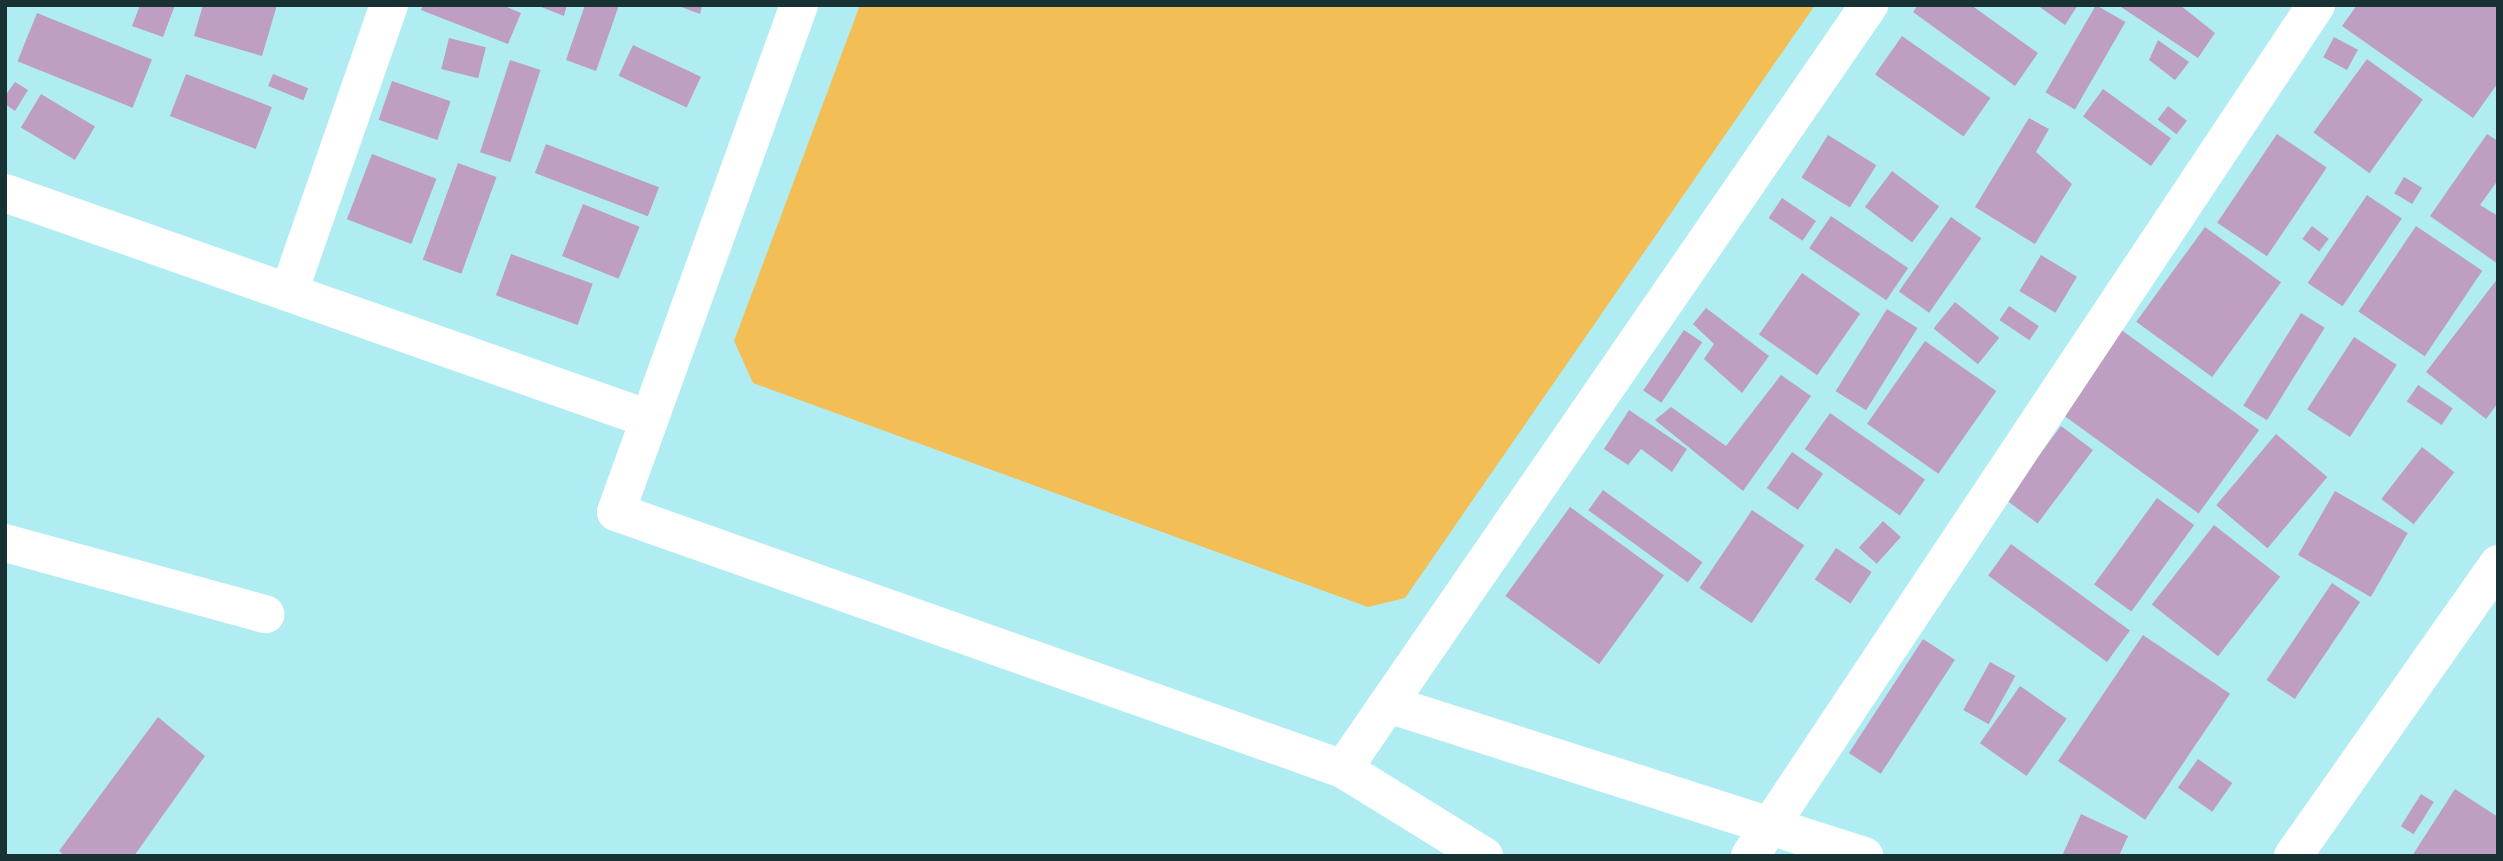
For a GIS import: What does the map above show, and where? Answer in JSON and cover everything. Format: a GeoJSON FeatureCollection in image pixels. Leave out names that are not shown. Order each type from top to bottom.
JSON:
{"type":"FeatureCollection","features":[{"type":"Feature","properties":{"kind":"street"},"geometry":{"type":"LineString","coordinates":[[289,292],[389,5]]}},
{"type":"Feature","properties":{"kind":"street"},"geometry":{"type":"LineString","coordinates":[[799,5],[616,512],[1343,769],[1484,856]]}},
{"type":"Feature","properties":{"kind":"street"},"geometry":{"type":"LineString","coordinates":[[1343,769],[1869,5]]}},
{"type":"Feature","properties":{"kind":"street"},"geometry":{"type":"LineString","coordinates":[[1760,841],[2316,5]]}},
{"type":"Feature","properties":{"kind":"street"},"geometry":{"type":"LineString","coordinates":[[5,193],[649,419]]}},
{"type":"Feature","properties":{"kind":"street"},"geometry":{"type":"LineString","coordinates":[[5,543],[265,614]]}},
{"type":"Feature","properties":{"kind":"street"},"geometry":{"type":"LineString","coordinates":[[2293,856],[2498,564]]}},
{"type":"Feature","properties":{"kind":"street"},"geometry":{"type":"LineString","coordinates":[[1388,704],[1760,841],[1864,856]]}},
{"type":"Feature","properties":{"kind":"shaded area"},"geometry":{"type":"Polygon","coordinates":[[[860,5],[1815,5],[1405,598],[1368,607],[753,383],[734,341],[860,5]]]}},
{"type":"Feature","properties":{"kind":"building"},"geometry":{"type":"Polygon","coordinates":[[[140,5],[175,5],[163,37],[132,26],[140,5]]]}},
{"type":"Feature","properties":{"kind":"building"},"geometry":{"type":"Polygon","coordinates":[[[203,5],[277,5],[262,56],[194,36],[203,5]]]}},
{"type":"Feature","properties":{"kind":"building"},"geometry":{"type":"Polygon","coordinates":[[[423,5],[502,5],[521,13],[508,44],[421,10],[423,5]]]}},
{"type":"Feature","properties":{"kind":"building"},"geometry":{"type":"Polygon","coordinates":[[[536,5],[567,5],[564,16],[536,5]]]}},
{"type":"Feature","properties":{"kind":"building"},"geometry":{"type":"Polygon","coordinates":[[[585,5],[619,5],[596,71],[566,60],[585,5]]]}},
{"type":"Feature","properties":{"kind":"building"},"geometry":{"type":"Polygon","coordinates":[[[676,5],[702,5],[700,14],[676,5]]]}},
{"type":"Feature","properties":{"kind":"building"},"geometry":{"type":"Polygon","coordinates":[[[1918,5],[1971,5],[2038,53],[2015,86],[1913,12],[1918,5]]]}},
{"type":"Feature","properties":{"kind":"building"},"geometry":{"type":"Polygon","coordinates":[[[2037,5],[2078,5],[2065,25],[2037,5]]]}},
{"type":"Feature","properties":{"kind":"building"},"geometry":{"type":"Polygon","coordinates":[[[2096,5],[2125,22],[2075,109],[2046,92],[2096,5]]]}},
{"type":"Feature","properties":{"kind":"building"},"geometry":{"type":"Polygon","coordinates":[[[2118,5],[2180,5],[2215,33],[2198,58],[2118,5]]]}},
{"type":"Feature","properties":{"kind":"building"},"geometry":{"type":"Polygon","coordinates":[[[2357,5],[2498,5],[2498,83],[2473,118],[2342,26],[2357,5]]]}},
{"type":"Feature","properties":{"kind":"building"},"geometry":{"type":"Polygon","coordinates":[[[37,13],[152,59],[132,108],[18,61],[37,13]]]}},
{"type":"Feature","properties":{"kind":"building"},"geometry":{"type":"Polygon","coordinates":[[[1902,36],[1990,98],[1964,136],[1875,75],[1902,36]]]}},
{"type":"Feature","properties":{"kind":"building"},"geometry":{"type":"Polygon","coordinates":[[[2334,37],[2358,50],[2347,70],[2323,57],[2334,37]]]}},
{"type":"Feature","properties":{"kind":"building"},"geometry":{"type":"Polygon","coordinates":[[[449,38],[486,47],[478,78],[441,69],[449,38]]]}},
{"type":"Feature","properties":{"kind":"building"},"geometry":{"type":"Polygon","coordinates":[[[2158,40],[2189,62],[2175,80],[2149,60],[2158,40]]]}},
{"type":"Feature","properties":{"kind":"building"},"geometry":{"type":"Polygon","coordinates":[[[633,45],[701,77],[687,108],[619,76],[633,45]]]}},
{"type":"Feature","properties":{"kind":"building"},"geometry":{"type":"Polygon","coordinates":[[[2367,59],[2423,100],[2369,173],[2314,133],[2367,59]]]}},
{"type":"Feature","properties":{"kind":"building"},"geometry":{"type":"Polygon","coordinates":[[[510,60],[540,70],[510,162],[480,152],[510,60]]]}},
{"type":"Feature","properties":{"kind":"building"},"geometry":{"type":"Polygon","coordinates":[[[186,74],[272,107],[256,149],[170,116],[186,74]]]}},
{"type":"Feature","properties":{"kind":"building"},"geometry":{"type":"Polygon","coordinates":[[[273,74],[308,88],[303,100],[268,86],[273,74]]]}},
{"type":"Feature","properties":{"kind":"building"},"geometry":{"type":"Polygon","coordinates":[[[392,81],[451,101],[437,140],[379,120],[392,81]]]}},
{"type":"Feature","properties":{"kind":"building"},"geometry":{"type":"Polygon","coordinates":[[[15,82],[28,90],[15,111],[5,104],[5,96],[15,82]]]}},
{"type":"Feature","properties":{"kind":"building"},"geometry":{"type":"Polygon","coordinates":[[[2103,89],[2171,138],[2151,166],[2083,117],[2103,89]]]}},
{"type":"Feature","properties":{"kind":"building"},"geometry":{"type":"Polygon","coordinates":[[[41,94],[95,126],[75,160],[21,127],[41,94]]]}},
{"type":"Feature","properties":{"kind":"building"},"geometry":{"type":"Polygon","coordinates":[[[2168,106],[2187,121],[2176,134],[2158,119],[2168,106]]]}},
{"type":"Feature","properties":{"kind":"building"},"geometry":{"type":"Polygon","coordinates":[[[2029,118],[2049,129],[2036,152],[2072,184],[2035,244],[1975,207],[2029,118]]]}},
{"type":"Feature","properties":{"kind":"building"},"geometry":{"type":"Polygon","coordinates":[[[2277,134],[2327,168],[2267,256],[2217,223],[2277,134]]]}},
{"type":"Feature","properties":{"kind":"building"},"geometry":{"type":"Polygon","coordinates":[[[2487,134],[2498,141],[2498,180],[2480,205],[2498,216],[2498,264],[2430,216],[2487,134]]]}},
{"type":"Feature","properties":{"kind":"building"},"geometry":{"type":"Polygon","coordinates":[[[1828,135],[1876,165],[1850,208],[1802,177],[1828,135]]]}},
{"type":"Feature","properties":{"kind":"building"},"geometry":{"type":"Polygon","coordinates":[[[546,144],[659,187],[648,216],[535,173],[546,144]]]}},
{"type":"Feature","properties":{"kind":"building"},"geometry":{"type":"Polygon","coordinates":[[[372,154],[436,179],[411,244],[347,219],[372,154]]]}},
{"type":"Feature","properties":{"kind":"building"},"geometry":{"type":"Polygon","coordinates":[[[458,163],[497,177],[461,274],[423,260],[458,163]]]}},
{"type":"Feature","properties":{"kind":"building"},"geometry":{"type":"Polygon","coordinates":[[[1892,171],[1939,207],[1912,242],[1865,207],[1892,171]]]}},
{"type":"Feature","properties":{"kind":"building"},"geometry":{"type":"Polygon","coordinates":[[[2404,177],[2422,188],[2412,204],[2394,193],[2404,177]]]}},
{"type":"Feature","properties":{"kind":"building"},"geometry":{"type":"Polygon","coordinates":[[[2367,195],[2402,218],[2343,306],[2308,283],[2367,195]]]}},
{"type":"Feature","properties":{"kind":"building"},"geometry":{"type":"Polygon","coordinates":[[[1782,198],[1816,221],[1803,241],[1769,218],[1782,198]]]}},
{"type":"Feature","properties":{"kind":"building"},"geometry":{"type":"Polygon","coordinates":[[[583,204],[640,227],[619,279],[562,256],[583,204]]]}},
{"type":"Feature","properties":{"kind":"building"},"geometry":{"type":"Polygon","coordinates":[[[1831,216],[1908,268],[1886,300],[1809,248],[1831,216]]]}},
{"type":"Feature","properties":{"kind":"building"},"geometry":{"type":"Polygon","coordinates":[[[1951,217],[1981,238],[1929,313],[1899,292],[1951,217]]]}},
{"type":"Feature","properties":{"kind":"building"},"geometry":{"type":"Polygon","coordinates":[[[2312,226],[2329,239],[2319,251],[2302,239],[2312,226]]]}},
{"type":"Feature","properties":{"kind":"building"},"geometry":{"type":"Polygon","coordinates":[[[2416,226],[2482,271],[2425,356],[2358,311],[2416,226]]]}},
{"type":"Feature","properties":{"kind":"building"},"geometry":{"type":"Polygon","coordinates":[[[2205,227],[2281,282],[2212,377],[2136,322],[2205,227]]]}},
{"type":"Feature","properties":{"kind":"building"},"geometry":{"type":"Polygon","coordinates":[[[511,254],[593,284],[578,325],[496,295],[511,254]]]}},
{"type":"Feature","properties":{"kind":"building"},"geometry":{"type":"Polygon","coordinates":[[[2041,255],[2077,277],[2055,313],[2019,291],[2041,255]]]}},
{"type":"Feature","properties":{"kind":"building"},"geometry":{"type":"Polygon","coordinates":[[[1802,273],[1860,314],[1817,375],[1759,334],[1802,273]]]}},
{"type":"Feature","properties":{"kind":"building"},"geometry":{"type":"Polygon","coordinates":[[[2498,278],[2498,403],[2486,419],[2426,372],[2498,278]]]}},
{"type":"Feature","properties":{"kind":"building"},"geometry":{"type":"Polygon","coordinates":[[[1955,302],[1999,338],[1978,364],[1934,328],[1955,302]]]}},
{"type":"Feature","properties":{"kind":"building"},"geometry":{"type":"Polygon","coordinates":[[[2009,306],[2039,326],[2029,340],[1999,320],[2009,306]]]}},
{"type":"Feature","properties":{"kind":"building"},"geometry":{"type":"Polygon","coordinates":[[[1706,308],[1769,356],[1742,393],[1704,359],[1714,344],[1693,324],[1706,308]]]}},
{"type":"Feature","properties":{"kind":"building"},"geometry":{"type":"Polygon","coordinates":[[[1887,309],[1918,328],[1866,410],[1836,391],[1887,309]]]}},
{"type":"Feature","properties":{"kind":"building"},"geometry":{"type":"Polygon","coordinates":[[[2301,313],[2325,328],[2267,420],[2243,405],[2301,313]]]}},
{"type":"Feature","properties":{"kind":"building"},"geometry":{"type":"Polygon","coordinates":[[[2120,329],[2259,430],[2199,513],[2059,412],[2120,329]]]}},
{"type":"Feature","properties":{"kind":"building"},"geometry":{"type":"Polygon","coordinates":[[[1684,330],[1702,342],[1661,403],[1643,391],[1684,330]]]}},
{"type":"Feature","properties":{"kind":"building"},"geometry":{"type":"Polygon","coordinates":[[[2354,337],[2397,365],[2350,437],[2307,409],[2354,337]]]}},
{"type":"Feature","properties":{"kind":"building"},"geometry":{"type":"Polygon","coordinates":[[[1925,341],[1996,391],[1938,474],[1867,424],[1925,341]]]}},
{"type":"Feature","properties":{"kind":"building"},"geometry":{"type":"Polygon","coordinates":[[[1781,375],[1811,396],[1743,491],[1655,420],[1671,407],[1726,446],[1781,375]]]}},
{"type":"Feature","properties":{"kind":"building"},"geometry":{"type":"Polygon","coordinates":[[[2418,385],[2453,408],[2442,425],[2407,402],[2418,385]]]}},
{"type":"Feature","properties":{"kind":"building"},"geometry":{"type":"Polygon","coordinates":[[[1629,410],[1687,449],[1672,472],[1641,449],[1628,465],[1604,449],[1629,410]]]}},
{"type":"Feature","properties":{"kind":"building"},"geometry":{"type":"Polygon","coordinates":[[[1830,413],[1925,480],[1900,516],[1805,449],[1830,413]]]}},
{"type":"Feature","properties":{"kind":"building"},"geometry":{"type":"Polygon","coordinates":[[[2061,426],[2093,450],[2038,524],[2006,499],[2061,426]]]}},
{"type":"Feature","properties":{"kind":"building"},"geometry":{"type":"Polygon","coordinates":[[[2276,434],[2327,477],[2268,548],[2216,505],[2276,434]]]}},
{"type":"Feature","properties":{"kind":"building"},"geometry":{"type":"Polygon","coordinates":[[[2422,447],[2454,472],[2414,524],[2381,499],[2422,447]]]}},
{"type":"Feature","properties":{"kind":"building"},"geometry":{"type":"Polygon","coordinates":[[[1792,452],[1823,474],[1798,510],[1767,488],[1792,452]]]}},
{"type":"Feature","properties":{"kind":"building"},"geometry":{"type":"Polygon","coordinates":[[[1603,490],[1703,562],[1688,583],[1588,510],[1603,490]]]}},
{"type":"Feature","properties":{"kind":"building"},"geometry":{"type":"Polygon","coordinates":[[[2335,491],[2408,533],[2371,597],[2298,555],[2335,491]]]}},
{"type":"Feature","properties":{"kind":"building"},"geometry":{"type":"Polygon","coordinates":[[[2157,498],[2194,525],[2131,612],[2094,585],[2157,498]]]}},
{"type":"Feature","properties":{"kind":"building"},"geometry":{"type":"Polygon","coordinates":[[[1570,507],[1664,575],[1599,664],[1505,596],[1570,507]]]}},
{"type":"Feature","properties":{"kind":"building"},"geometry":{"type":"Polygon","coordinates":[[[1752,510],[1804,545],[1752,623],[1699,588],[1752,510]]]}},
{"type":"Feature","properties":{"kind":"building"},"geometry":{"type":"Polygon","coordinates":[[[1883,521],[1901,537],[1877,564],[1859,548],[1883,521]]]}},
{"type":"Feature","properties":{"kind":"building"},"geometry":{"type":"Polygon","coordinates":[[[2214,525],[2280,577],[2218,656],[2152,605],[2214,525]]]}},
{"type":"Feature","properties":{"kind":"building"},"geometry":{"type":"Polygon","coordinates":[[[2011,544],[2130,630],[2107,662],[1988,576],[2011,544]]]}},
{"type":"Feature","properties":{"kind":"building"},"geometry":{"type":"Polygon","coordinates":[[[1836,548],[1872,572],[1850,604],[1815,580],[1836,548]]]}},
{"type":"Feature","properties":{"kind":"building"},"geometry":{"type":"Polygon","coordinates":[[[2332,583],[2360,602],[2295,699],[2267,680],[2332,583]]]}},
{"type":"Feature","properties":{"kind":"building"},"geometry":{"type":"Polygon","coordinates":[[[2143,635],[2230,694],[2145,820],[2058,761],[2143,635]]]}},
{"type":"Feature","properties":{"kind":"building"},"geometry":{"type":"Polygon","coordinates":[[[1923,639],[1955,660],[1881,774],[1849,753],[1923,639]]]}},
{"type":"Feature","properties":{"kind":"building"},"geometry":{"type":"Polygon","coordinates":[[[1990,662],[2015,676],[1989,724],[1963,710],[1990,662]]]}},
{"type":"Feature","properties":{"kind":"building"},"geometry":{"type":"Polygon","coordinates":[[[2020,686],[2067,719],[2027,776],[1980,743],[2020,686]]]}},
{"type":"Feature","properties":{"kind":"building"},"geometry":{"type":"Polygon","coordinates":[[[158,717],[205,756],[134,856],[65,856],[59,851],[158,717]]]}},
{"type":"Feature","properties":{"kind":"building"},"geometry":{"type":"Polygon","coordinates":[[[2198,759],[2232,783],[2212,812],[2178,788],[2198,759]]]}},
{"type":"Feature","properties":{"kind":"building"},"geometry":{"type":"Polygon","coordinates":[[[2455,789],[2498,817],[2498,856],[2412,856],[2455,789]]]}},
{"type":"Feature","properties":{"kind":"building"},"geometry":{"type":"Polygon","coordinates":[[[2421,794],[2434,802],[2414,834],[2401,826],[2421,794]]]}},
{"type":"Feature","properties":{"kind":"building"},"geometry":{"type":"Polygon","coordinates":[[[2081,814],[2128,836],[2119,856],[2062,856],[2081,814]]]}}]}
